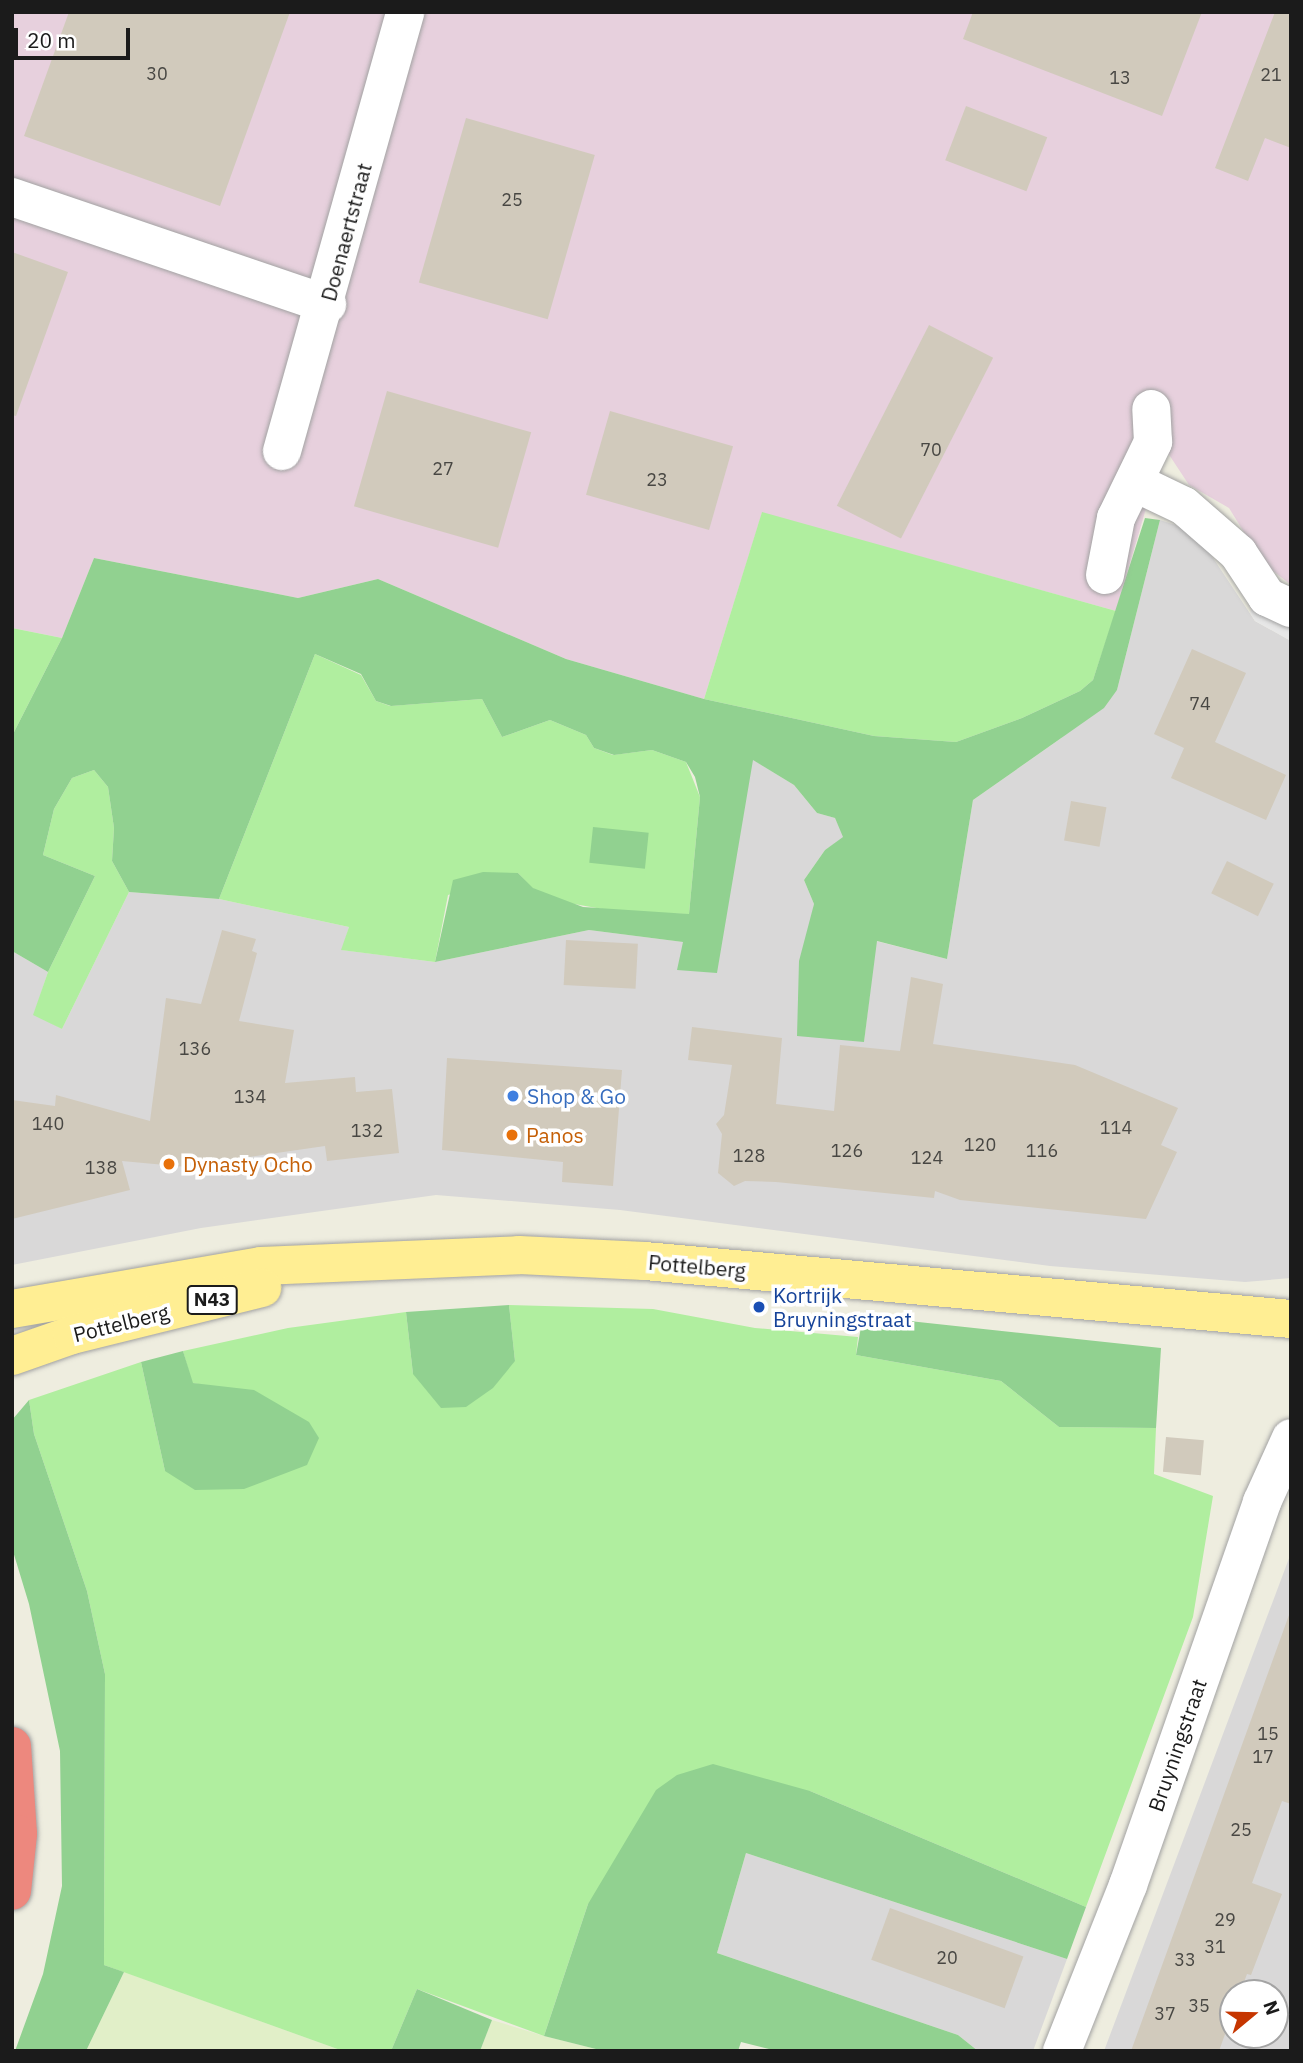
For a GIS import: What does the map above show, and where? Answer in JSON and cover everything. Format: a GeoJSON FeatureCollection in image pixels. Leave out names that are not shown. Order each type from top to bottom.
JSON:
{"type":"FeatureCollection","features":[{"type":"Feature","properties":{"kind":"highway"},"geometry":{"type":"LineString","coordinates":[[12,1746],[18,1834],[12,1891]]}},
{"type":"Feature","properties":{"kind":"main road","name":"Pottelberg"},"geometry":{"type":"LineString","coordinates":[[12,1309],[261,1266],[353,1265],[519,1255],[645,1261],[1291,1319]]}},
{"type":"Feature","properties":{"kind":"main road","name":"Pottelberg"},"geometry":{"type":"LineString","coordinates":[[12,1356],[72,1335],[353,1265]]}},
{"type":"Feature","properties":{"kind":"street","name":"Doenaertstraat"},"geometry":{"type":"LineString","coordinates":[[282,451],[327,304],[405,12]]}},
{"type":"Feature","properties":{"kind":"street"},"geometry":{"type":"LineString","coordinates":[[12,197],[327,304]]}},
{"type":"Feature","properties":{"kind":"street"},"geometry":{"type":"LineString","coordinates":[[1105,575],[1116,518],[1136,482],[1153,442],[1150,409]]}},
{"type":"Feature","properties":{"kind":"street"},"geometry":{"type":"LineString","coordinates":[[1136,482],[1184,506],[1238,553],[1267,597],[1291,608]]}},
{"type":"Feature","properties":{"kind":"street","name":"Bruyningstraat"},"geometry":{"type":"LineString","coordinates":[[1062,2051],[1128,1885],[1262,1502],[1291,1438]]}},
{"type":"Feature","properties":{"kind":"shaded area"},"geometry":{"type":"Polygon","coordinates":[[[12,12],[1291,12],[1291,585],[1263,563],[1229,508],[1189,485],[1164,447],[1116,611],[762,513],[704,699],[566,659],[378,579],[298,598],[94,558],[62,638],[12,628],[12,12]]]}},
{"type":"Feature","properties":{"kind":"shaded area"},"geometry":{"type":"Polygon","coordinates":[[[1160,520],[1185,528],[1203,543],[1255,621],[1291,641],[1291,1278],[1245,1282],[1050,1266],[620,1210],[436,1195],[201,1228],[12,1265],[12,951],[48,972],[34,1014],[62,1029],[129,892],[219,899],[349,927],[342,950],[435,962],[589,930],[683,942],[752,759],[794,785],[817,813],[835,818],[844,837],[825,850],[804,880],[814,904],[810,928],[864,1042],[876,941],[947,959],[973,800],[1060,739],[1117,690],[1160,520]]]}},
{"type":"Feature","properties":{"kind":"shaded area"},"geometry":{"type":"Polygon","coordinates":[[[1253,604],[1291,625],[1291,641],[1255,621],[1250,613],[1253,604]]]}},
{"type":"Feature","properties":{"kind":"shaded area"},"geometry":{"type":"Polygon","coordinates":[[[1291,1553],[1291,2051],[1104,2051],[1291,1553]]]}},
{"type":"Feature","properties":{"kind":"shaded area"},"geometry":{"type":"Polygon","coordinates":[[[746,1853],[1067,1959],[1033,2051],[978,2051],[958,2035],[717,1953],[746,1853]]]}},
{"type":"Feature","properties":{"kind":"green space"},"geometry":{"type":"Polygon","coordinates":[[[762,512],[1116,611],[1093,680],[1080,691],[1022,718],[956,742],[874,736],[704,699],[762,512]]]}},
{"type":"Feature","properties":{"kind":"green space"},"geometry":{"type":"Polygon","coordinates":[[[1145,518],[1160,520],[1117,690],[1104,708],[973,800],[947,959],[877,941],[864,1042],[797,1036],[799,961],[814,904],[804,880],[825,850],[843,837],[835,818],[817,813],[794,785],[753,760],[717,973],[677,970],[683,942],[589,930],[435,962],[453,880],[483,872],[518,873],[533,888],[583,907],[689,914],[700,797],[695,777],[686,762],[652,750],[614,755],[594,748],[586,735],[550,720],[502,737],[482,699],[391,706],[376,701],[361,674],[315,654],[219,899],[129,892],[112,861],[114,828],[108,787],[94,770],[72,778],[54,809],[43,855],[95,876],[48,972],[12,951],[12,736],[62,638],[94,558],[298,598],[378,579],[566,659],[704,699],[874,736],[956,742],[1022,718],[1080,691],[1093,680],[1145,518]]]}},
{"type":"Feature","properties":{"kind":"green space"},"geometry":{"type":"Polygon","coordinates":[[[12,628],[62,638],[12,736],[12,628]]]}},
{"type":"Feature","properties":{"kind":"green space"},"geometry":{"type":"Polygon","coordinates":[[[315,654],[361,675],[376,701],[390,706],[482,699],[502,737],[550,720],[586,735],[594,748],[613,755],[652,750],[686,762],[700,797],[689,914],[625,913],[557,901],[532,888],[518,873],[448,895],[435,962],[341,950],[349,927],[219,899],[315,654]]]}},
{"type":"Feature","properties":{"kind":"green space"},"geometry":{"type":"Polygon","coordinates":[[[94,770],[108,787],[114,828],[112,861],[129,892],[62,1029],[33,1015],[48,972],[95,876],[43,855],[54,809],[72,778],[94,770]]]}},
{"type":"Feature","properties":{"kind":"green space"},"geometry":{"type":"Polygon","coordinates":[[[593,827],[649,833],[645,869],[589,863],[593,827]]]}},
{"type":"Feature","properties":{"kind":"green space"},"geometry":{"type":"Polygon","coordinates":[[[509,1305],[653,1309],[755,1328],[858,1337],[856,1355],[1001,1381],[1059,1427],[1156,1428],[1154,1474],[1213,1496],[1193,1617],[1086,1907],[810,1791],[588,1904],[544,2036],[417,1989],[391,2051],[343,2051],[104,1965],[105,1674],[87,1591],[34,1434],[29,1400],[141,1362],[165,1471],[216,1387],[192,1383],[183,1351],[288,1328],[406,1312],[413,1374],[515,1361],[509,1305]]]}},
{"type":"Feature","properties":{"kind":"green space"},"geometry":{"type":"Polygon","coordinates":[[[509,1305],[515,1361],[493,1388],[466,1407],[441,1408],[413,1374],[406,1312],[509,1305]]]}},
{"type":"Feature","properties":{"kind":"green space"},"geometry":{"type":"Polygon","coordinates":[[[863,1316],[1161,1348],[1156,1428],[1059,1427],[1001,1381],[856,1355],[863,1316]]]}},
{"type":"Feature","properties":{"kind":"green space"},"geometry":{"type":"Polygon","coordinates":[[[183,1351],[193,1383],[254,1390],[309,1422],[319,1438],[307,1465],[244,1489],[195,1490],[165,1471],[141,1362],[183,1351]]]}},
{"type":"Feature","properties":{"kind":"green space"},"geometry":{"type":"Polygon","coordinates":[[[29,1400],[34,1434],[87,1591],[105,1674],[104,1965],[124,1972],[86,2051],[15,2051],[43,1974],[62,1886],[60,1751],[29,1604],[12,1548],[12,1420],[29,1400]]]}},
{"type":"Feature","properties":{"kind":"green space"},"geometry":{"type":"Polygon","coordinates":[[[713,1764],[810,1791],[1086,1907],[1067,1959],[746,1853],[717,1953],[958,2035],[978,2051],[777,2051],[741,2042],[738,2051],[604,2051],[544,2036],[588,1904],[656,1790],[677,1775],[713,1764]]]}},
{"type":"Feature","properties":{"kind":"green space"},"geometry":{"type":"Polygon","coordinates":[[[124,1972],[343,2051],[86,2051],[124,1972]]]}},
{"type":"Feature","properties":{"kind":"green space"},"geometry":{"type":"Polygon","coordinates":[[[417,1989],[492,2020],[480,2051],[391,2051],[417,1989]]]}},
{"type":"Feature","properties":{"kind":"green space"},"geometry":{"type":"Polygon","coordinates":[[[492,2020],[544,2036],[604,2051],[480,2051],[492,2020]]]}},
{"type":"Feature","properties":{"kind":"building"},"geometry":{"type":"Polygon","coordinates":[[[69,12],[290,12],[220,206],[24,136],[69,12]]]}},
{"type":"Feature","properties":{"kind":"building"},"geometry":{"type":"Polygon","coordinates":[[[973,12],[1202,12],[1162,116],[963,39],[973,12]]]}},
{"type":"Feature","properties":{"kind":"building"},"geometry":{"type":"Polygon","coordinates":[[[1275,12],[1291,12],[1291,148],[1265,138],[1248,181],[1215,168],[1275,12]]]}},
{"type":"Feature","properties":{"kind":"building"},"geometry":{"type":"Polygon","coordinates":[[[966,106],[1047,137],[1026,191],[945,160],[966,106]]]}},
{"type":"Feature","properties":{"kind":"building"},"geometry":{"type":"Polygon","coordinates":[[[466,118],[595,155],[548,319],[419,282],[466,118]]]}},
{"type":"Feature","properties":{"kind":"building"},"geometry":{"type":"Polygon","coordinates":[[[12,252],[68,272],[16,416],[12,415],[12,252]]]}},
{"type":"Feature","properties":{"kind":"building"},"geometry":{"type":"Polygon","coordinates":[[[929,325],[993,358],[901,539],[837,506],[929,325]]]}},
{"type":"Feature","properties":{"kind":"building"},"geometry":{"type":"Polygon","coordinates":[[[387,391],[531,432],[498,548],[354,506],[387,391]]]}},
{"type":"Feature","properties":{"kind":"building"},"geometry":{"type":"Polygon","coordinates":[[[610,411],[733,446],[709,530],[586,495],[610,411]]]}},
{"type":"Feature","properties":{"kind":"building"},"geometry":{"type":"Polygon","coordinates":[[[1192,649],[1246,673],[1215,742],[1286,775],[1266,820],[1171,778],[1184,748],[1154,734],[1192,649]]]}},
{"type":"Feature","properties":{"kind":"building"},"geometry":{"type":"Polygon","coordinates":[[[1071,801],[1106,807],[1100,847],[1064,840],[1071,801]]]}},
{"type":"Feature","properties":{"kind":"building"},"geometry":{"type":"Polygon","coordinates":[[[1227,861],[1274,884],[1258,916],[1211,893],[1227,861]]]}},
{"type":"Feature","properties":{"kind":"building"},"geometry":{"type":"Polygon","coordinates":[[[222,930],[256,939],[252,951],[257,953],[239,1021],[294,1030],[285,1083],[355,1077],[356,1092],[392,1089],[399,1153],[327,1161],[325,1146],[207,1163],[208,1169],[122,1161],[130,1190],[12,1219],[12,1100],[55,1106],[56,1095],[150,1121],[166,998],[201,1004],[222,930]]]}},
{"type":"Feature","properties":{"kind":"building"},"geometry":{"type":"Polygon","coordinates":[[[566,940],[638,944],[636,989],[564,985],[566,940]]]}},
{"type":"Feature","properties":{"kind":"building"},"geometry":{"type":"Polygon","coordinates":[[[911,977],[943,984],[933,1044],[1075,1065],[1178,1108],[1161,1145],[1177,1152],[1146,1219],[960,1200],[935,1191],[934,1198],[776,1182],[745,1181],[734,1186],[718,1173],[722,1134],[716,1124],[724,1115],[732,1065],[688,1060],[692,1027],[782,1038],[776,1104],[834,1111],[840,1045],[900,1051],[911,977]]]}},
{"type":"Feature","properties":{"kind":"building"},"geometry":{"type":"Polygon","coordinates":[[[447,1058],[622,1070],[613,1186],[562,1182],[563,1162],[442,1150],[447,1058]]]}},
{"type":"Feature","properties":{"kind":"building"},"geometry":{"type":"Polygon","coordinates":[[[1166,1437],[1204,1440],[1201,1475],[1163,1472],[1166,1437]]]}},
{"type":"Feature","properties":{"kind":"building"},"geometry":{"type":"Polygon","coordinates":[[[1289,1615],[1291,1804],[1282,1801],[1252,1883],[1282,1894],[1251,1975],[1247,1974],[1245,1979],[1219,1979],[1219,2051],[1131,2051],[1289,1615]]]}},
{"type":"Feature","properties":{"kind":"building"},"geometry":{"type":"Polygon","coordinates":[[[890,1908],[1023,1957],[1005,2008],[871,1960],[890,1908]]]}},
{"type":"Feature","properties":{"kind":"place","name":"Shop & Go"},"geometry":{"type":"Point","coordinates":[513,1096]}},
{"type":"Feature","properties":{"kind":"place","name":"Panos"},"geometry":{"type":"Point","coordinates":[512,1135]}},
{"type":"Feature","properties":{"kind":"place","name":"Dynasty Ocho"},"geometry":{"type":"Point","coordinates":[169,1164]}},
{"type":"Feature","properties":{"kind":"place","name":"Kortrijk Bruyningstraat"},"geometry":{"type":"Point","coordinates":[759,1307]}}]}
